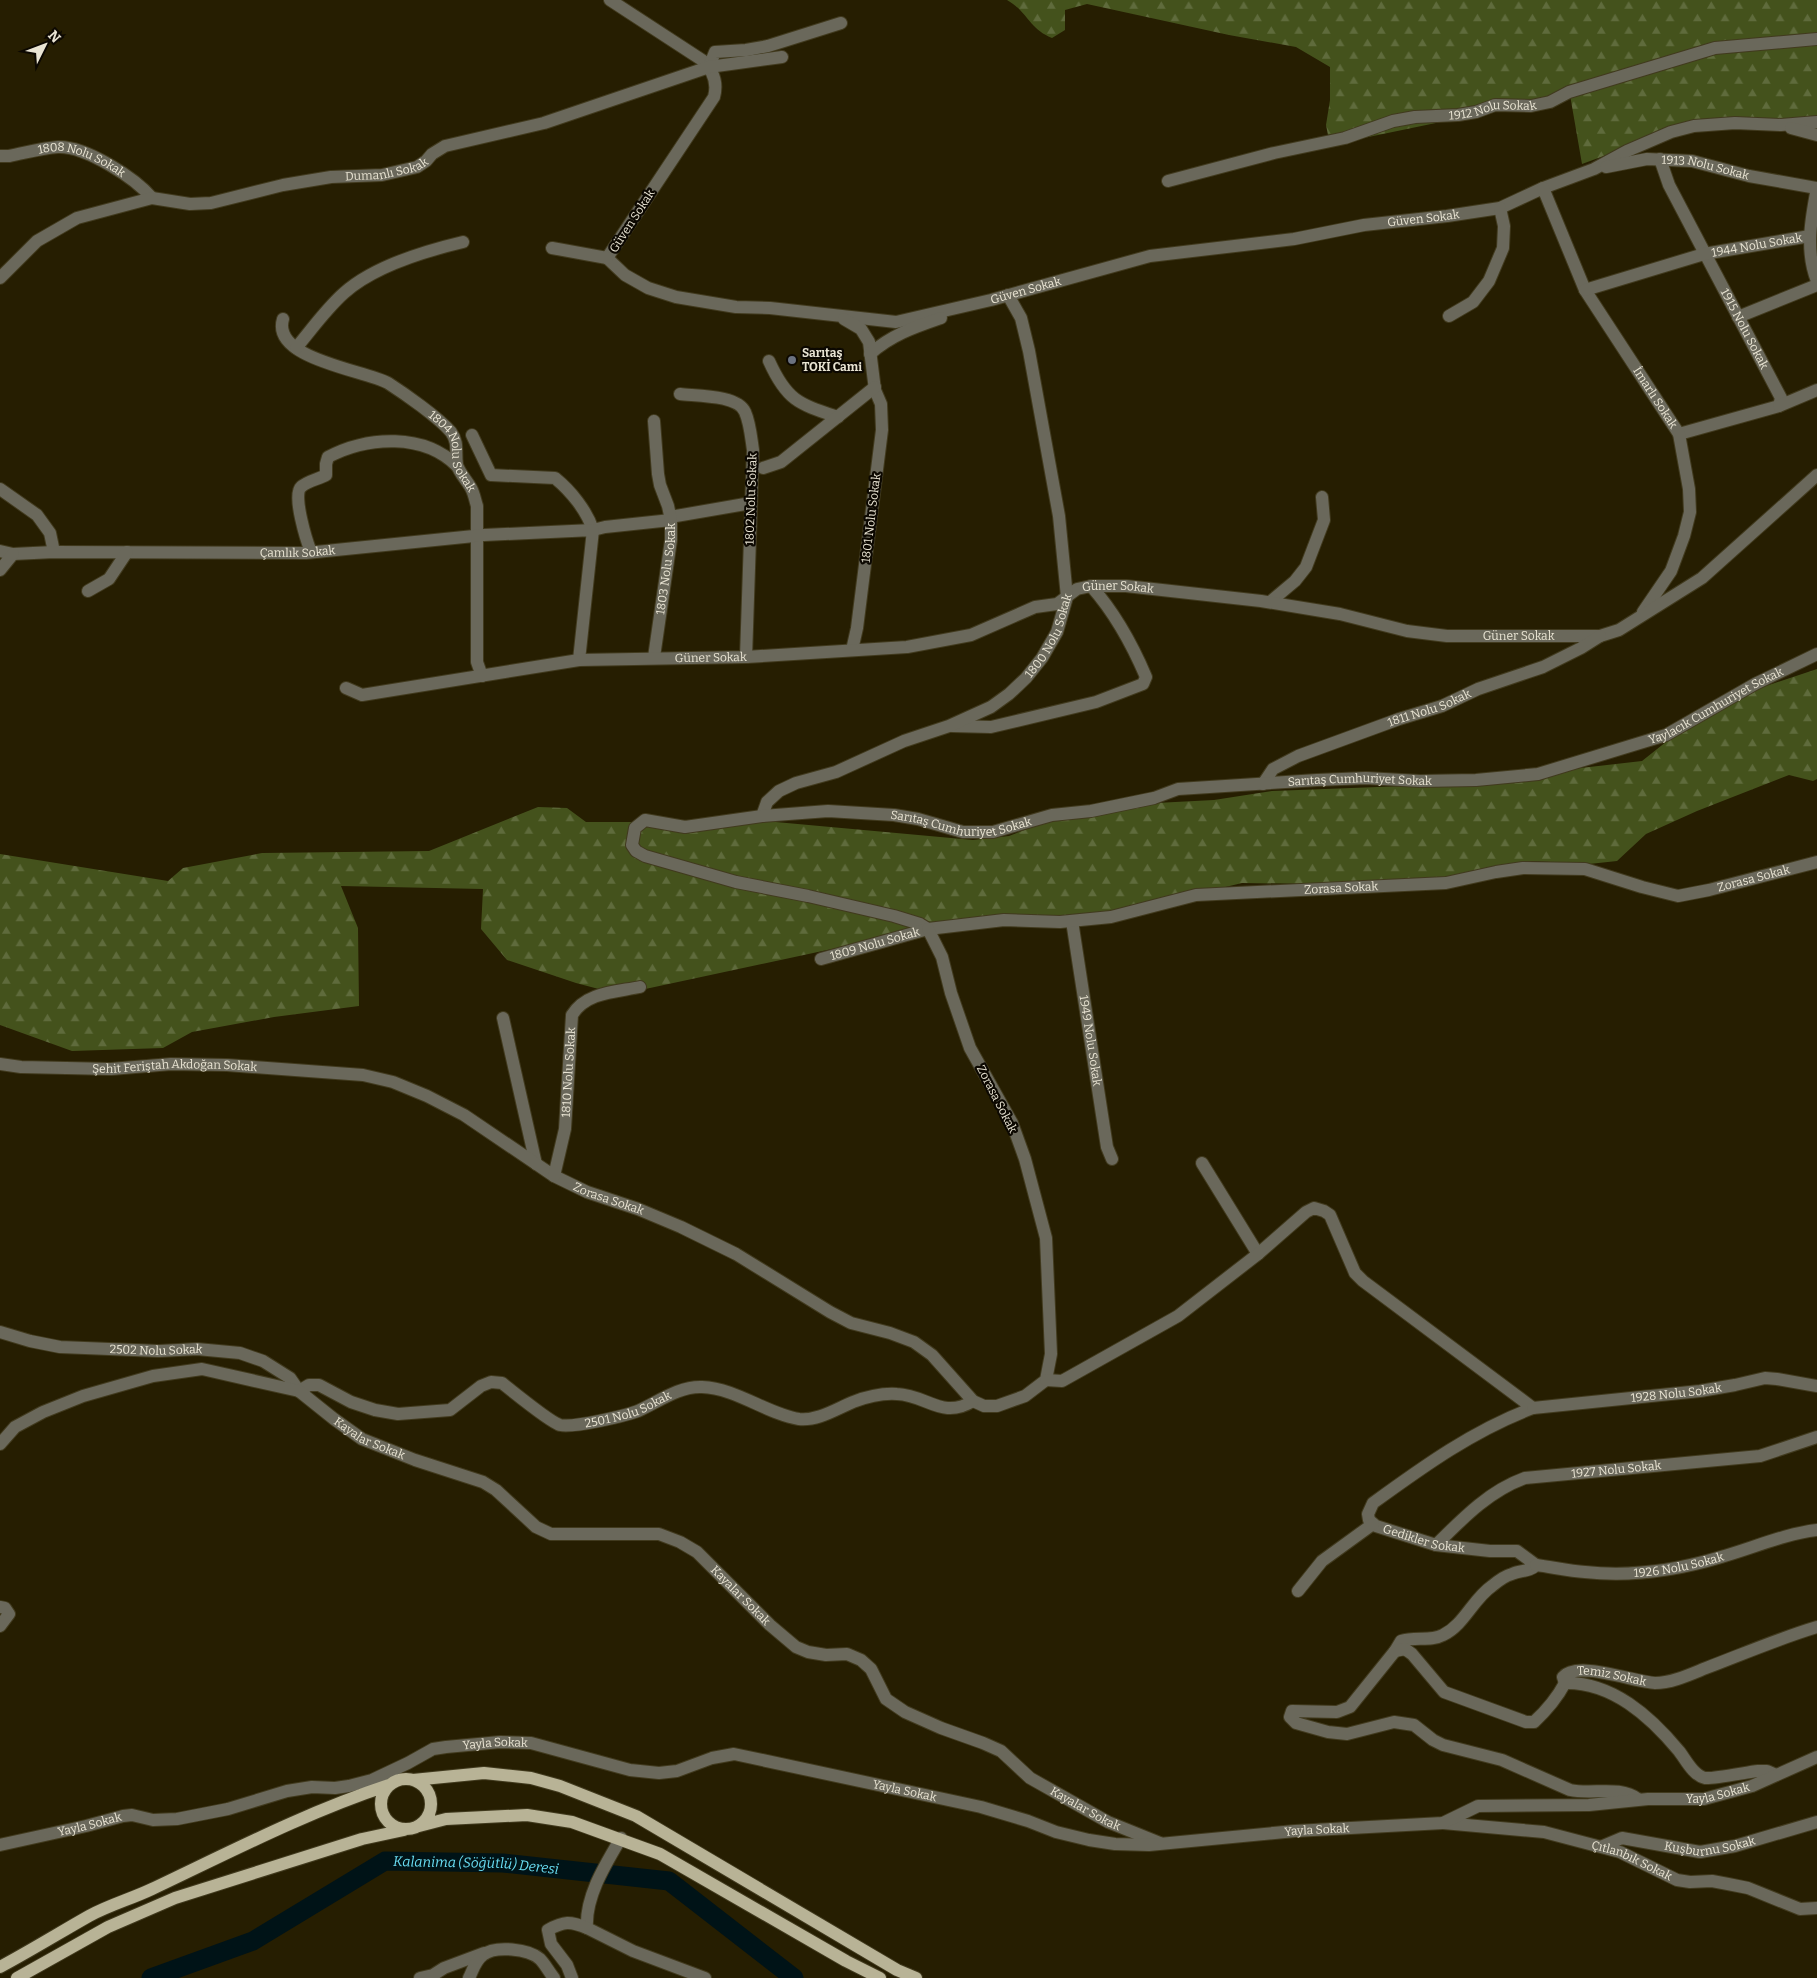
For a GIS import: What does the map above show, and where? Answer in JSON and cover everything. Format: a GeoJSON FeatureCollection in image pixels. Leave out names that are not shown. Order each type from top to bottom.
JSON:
{"type":"FeatureCollection","features":[{"type":"Feature","properties":{"kind":"main road"},"geometry":{"type":"LineString","coordinates":[[0,1967],[91,1915],[325,1809],[396,1781],[484,1773],[531,1778],[560,1786],[628,1812],[897,1970],[916,1978]]}},
{"type":"Feature","properties":{"kind":"main road"},"geometry":{"type":"LineString","coordinates":[[414,1780],[427,1790],[430,1798],[429,1814],[419,1826]]}},
{"type":"Feature","properties":{"kind":"main road"},"geometry":{"type":"LineString","coordinates":[[389,1785],[383,1792],[381,1809],[389,1823],[404,1830]]}},
{"type":"Feature","properties":{"kind":"main road"},"geometry":{"type":"LineString","coordinates":[[17,1978],[108,1927],[175,1898],[362,1840],[446,1819],[527,1815],[572,1822],[621,1838],[660,1854],[846,1961],[880,1978]]}},
{"type":"Feature","properties":{"kind":"street"},"geometry":{"type":"LineString","coordinates":[[610,0],[702,60],[709,67],[715,52],[768,46],[841,23]]}},
{"type":"Feature","properties":{"kind":"street","name":"1912 Nolu Sokak"},"geometry":{"type":"LineString","coordinates":[[1168,181],[1274,153],[1346,138],[1393,121],[1415,117],[1467,113],[1494,106],[1531,106],[1550,102],[1569,92],[1715,48],[1817,39]]}},
{"type":"Feature","properties":{"kind":"street","name":"Dumanlı Sokak"},"geometry":{"type":"LineString","coordinates":[[0,278],[37,241],[77,218],[152,198],[190,204],[211,203],[283,185],[331,177],[382,175],[418,167],[432,154],[445,146],[544,123],[709,67],[782,57]]}},
{"type":"Feature","properties":{"kind":"street","name":"Güven Sokak"},"geometry":{"type":"LineString","coordinates":[[709,67],[716,88],[714,98],[608,258],[625,275],[648,288],[676,297],[736,307],[770,308],[896,322],[950,310],[1165,254],[1294,239],[1364,225],[1500,208],[1543,188],[1594,169],[1627,151],[1671,132],[1694,126],[1735,123],[1781,125],[1817,122]]}},
{"type":"Feature","properties":{"kind":"street","name":"Güven Sokak"},"geometry":{"type":"LineString","coordinates":[[1781,125],[1817,135]]}},
{"type":"Feature","properties":{"kind":"street","name":"1808 Nolu Sokak"},"geometry":{"type":"LineString","coordinates":[[0,156],[60,147],[82,153],[109,164],[131,178],[152,198]]}},
{"type":"Feature","properties":{"kind":"street","name":"1913 Nolu Sokak"},"geometry":{"type":"LineString","coordinates":[[1594,169],[1648,159],[1692,161],[1749,176],[1817,188]]}},
{"type":"Feature","properties":{"kind":"street","name":"1915 Nolu Sokak"},"geometry":{"type":"LineString","coordinates":[[1660,159],[1669,185],[1704,254],[1779,393],[1781,398],[1779,406]]}},
{"type":"Feature","properties":{"kind":"street","name":"İmarlı Sokak"},"geometry":{"type":"LineString","coordinates":[[1543,188],[1585,290],[1679,434],[1689,489],[1690,512],[1684,536],[1670,571],[1641,616]]}},
{"type":"Feature","properties":{"kind":"street"},"geometry":{"type":"LineString","coordinates":[[1738,318],[1817,283],[1813,270],[1810,236],[1817,188]]}},
{"type":"Feature","properties":{"kind":"street"},"geometry":{"type":"LineString","coordinates":[[1449,316],[1473,302],[1489,282],[1503,248],[1504,226],[1500,208]]}},
{"type":"Feature","properties":{"kind":"street","name":"1944 Nolu Sokak"},"geometry":{"type":"LineString","coordinates":[[1585,290],[1704,254],[1810,236]]}},
{"type":"Feature","properties":{"kind":"street"},"geometry":{"type":"LineString","coordinates":[[296,348],[333,304],[359,282],[405,258],[463,242]]}},
{"type":"Feature","properties":{"kind":"street"},"geometry":{"type":"LineString","coordinates":[[552,248],[608,258]]}},
{"type":"Feature","properties":{"kind":"street","name":"1800 Nolu Sokak"},"geometry":{"type":"LineString","coordinates":[[762,816],[766,802],[779,791],[836,772],[904,741],[949,726],[991,707],[1026,678],[1042,658],[1057,632],[1067,597],[1059,516],[1030,351],[1021,318],[1008,295]]}},
{"type":"Feature","properties":{"kind":"street"},"geometry":{"type":"LineString","coordinates":[[870,354],[892,337],[942,318],[950,310]]}},
{"type":"Feature","properties":{"kind":"street","name":"1801 Nolu Sokak"},"geometry":{"type":"LineString","coordinates":[[837,316],[861,329],[869,342],[875,387],[881,404],[882,430],[857,628],[852,650]]}},
{"type":"Feature","properties":{"kind":"street","name":"1804 Nolu Sokak"},"geometry":{"type":"LineString","coordinates":[[283,319],[281,325],[283,334],[296,348],[314,358],[387,383],[437,419],[451,433],[458,445],[458,466],[472,490],[477,506],[477,662],[482,676]]}},
{"type":"Feature","properties":{"kind":"street"},"geometry":{"type":"LineString","coordinates":[[769,361],[776,378],[787,393],[797,402],[838,417]]}},
{"type":"Feature","properties":{"kind":"street"},"geometry":{"type":"LineString","coordinates":[[763,468],[781,462],[875,387]]}},
{"type":"Feature","properties":{"kind":"street"},"geometry":{"type":"LineString","coordinates":[[1679,434],[1779,406],[1817,390]]}},
{"type":"Feature","properties":{"kind":"street","name":"1802 Nolu Sokak"},"geometry":{"type":"LineString","coordinates":[[680,394],[733,400],[743,408],[749,425],[752,450],[746,657]]}},
{"type":"Feature","properties":{"kind":"street","name":"1803 Nolu Sokak"},"geometry":{"type":"LineString","coordinates":[[654,421],[660,485],[670,518],[671,540],[654,657]]}},
{"type":"Feature","properties":{"kind":"street"},"geometry":{"type":"LineString","coordinates":[[472,435],[491,475],[555,478],[563,485],[589,518],[593,530],[579,660]]}},
{"type":"Feature","properties":{"kind":"street"},"geometry":{"type":"LineString","coordinates":[[311,552],[298,503],[298,491],[302,486],[326,476],[328,457],[365,444],[392,441],[427,446],[447,456],[458,466]]}},
{"type":"Feature","properties":{"kind":"street","name":"Güner Sokak"},"geometry":{"type":"LineString","coordinates":[[346,688],[362,696],[410,686],[469,679],[579,660],[654,657],[746,657],[852,650],[881,650],[971,635],[1035,607],[1057,604],[1077,590],[1091,586],[1126,586],[1270,602],[1340,614],[1408,631],[1447,636],[1600,636],[1620,630],[1702,578],[1817,475]]}},
{"type":"Feature","properties":{"kind":"street"},"geometry":{"type":"LineString","coordinates":[[0,489],[37,515],[50,533],[54,552]]}},
{"type":"Feature","properties":{"kind":"street"},"geometry":{"type":"LineString","coordinates":[[1270,602],[1295,581],[1306,567],[1324,520],[1322,497]]}},
{"type":"Feature","properties":{"kind":"street","name":"Çamlık Sokak"},"geometry":{"type":"LineString","coordinates":[[0,551],[13,554],[54,552],[311,552],[477,536],[593,530],[751,503]]}},
{"type":"Feature","properties":{"kind":"street"},"geometry":{"type":"LineString","coordinates":[[88,591],[109,579],[127,552]]}},
{"type":"Feature","properties":{"kind":"street"},"geometry":{"type":"LineString","coordinates":[[0,570],[13,554]]}},
{"type":"Feature","properties":{"kind":"street"},"geometry":{"type":"LineString","coordinates":[[949,726],[991,727],[1096,702],[1143,684],[1146,677],[1120,626],[1107,604],[1091,586]]}},
{"type":"Feature","properties":{"kind":"street","name":"1811 Nolu Sokak"},"geometry":{"type":"LineString","coordinates":[[1263,784],[1272,769],[1298,756],[1399,719],[1442,706],[1478,689],[1542,667],[1581,648],[1600,636]]}},
{"type":"Feature","properties":{"kind":"street","name":"Yaylacık Cumhuriyet Sokak"},"geometry":{"type":"LineString","coordinates":[[1612,753],[1666,735],[1755,684],[1817,654]]}},
{"type":"Feature","properties":{"kind":"street","name":"Sarıtaş Cumhuriyet Sokak"},"geometry":{"type":"LineString","coordinates":[[928,928],[894,916],[736,882],[645,856],[636,851],[632,845],[635,828],[645,820],[684,827],[762,816],[828,811],[918,819],[963,832],[993,832],[1052,815],[1091,811],[1145,800],[1178,789],[1366,778],[1420,781],[1523,777],[1612,753]]}},
{"type":"Feature","properties":{"kind":"street","name":"Zorasa Sokak"},"geometry":{"type":"LineString","coordinates":[[1046,1380],[1051,1354],[1046,1238],[1012,1124],[970,1048],[951,993],[942,957],[928,928],[1004,920],[1072,921],[1111,917],[1196,895],[1446,883],[1524,868],[1585,869],[1678,896],[1709,890],[1817,862]]}},
{"type":"Feature","properties":{"kind":"street","name":"1949 Nolu Sokak"},"geometry":{"type":"LineString","coordinates":[[1072,921],[1107,1147],[1112,1159]]}},
{"type":"Feature","properties":{"kind":"street","name":"1809 Nolu Sokak"},"geometry":{"type":"LineString","coordinates":[[822,959],[928,928]]}},
{"type":"Feature","properties":{"kind":"street","name":"1810 Nolu Sokak"},"geometry":{"type":"LineString","coordinates":[[554,1176],[565,1129],[572,1015],[578,1006],[591,997],[640,988]]}},
{"type":"Feature","properties":{"kind":"street"},"geometry":{"type":"LineString","coordinates":[[503,1018],[536,1164]]}},
{"type":"Feature","properties":{"kind":"street","name":"Şehit Feriştah Akdoğan Sokak"},"geometry":{"type":"LineString","coordinates":[[0,1064],[111,1069],[171,1064],[227,1065],[350,1074]]}},
{"type":"Feature","properties":{"kind":"street","name":"Zorasa Sokak"},"geometry":{"type":"LineString","coordinates":[[350,1074],[393,1082],[427,1096],[464,1115],[554,1176],[587,1192],[681,1227],[736,1254],[851,1324],[890,1333],[914,1342],[932,1355],[973,1401]]}},
{"type":"Feature","properties":{"kind":"street"},"geometry":{"type":"LineString","coordinates":[[1202,1163],[1258,1254]]}},
{"type":"Feature","properties":{"kind":"street"},"geometry":{"type":"LineString","coordinates":[[973,1401],[984,1406],[997,1406],[1024,1396],[1046,1380],[1062,1381],[1178,1316],[1258,1254],[1306,1212],[1314,1208],[1324,1210],[1330,1216],[1356,1273],[1363,1281],[1533,1408]]}},
{"type":"Feature","properties":{"kind":"street","name":"2502 Nolu Sokak"},"geometry":{"type":"LineString","coordinates":[[0,1332],[30,1341],[60,1346],[159,1351],[196,1349],[240,1353],[263,1362],[290,1378],[299,1391]]}},
{"type":"Feature","properties":{"kind":"street"},"geometry":{"type":"LineString","coordinates":[[0,1444],[15,1427],[42,1412],[83,1396],[153,1376],[202,1369],[299,1391]]}},
{"type":"Feature","properties":{"kind":"street","name":"1928 Nolu Sokak"},"geometry":{"type":"LineString","coordinates":[[1533,1408],[1700,1390],[1735,1385],[1756,1379],[1777,1379],[1817,1386]]}},
{"type":"Feature","properties":{"kind":"street","name":"2501 Nolu Sokak"},"geometry":{"type":"LineString","coordinates":[[299,1391],[310,1385],[319,1386],[351,1402],[375,1410],[398,1414],[450,1410],[481,1386],[491,1382],[502,1383],[558,1424],[572,1426],[637,1411],[689,1388],[703,1387],[743,1398],[800,1419],[816,1418],[874,1396],[896,1394],[942,1408],[955,1409],[973,1401]]}},
{"type":"Feature","properties":{"kind":"street","name":"Kayalar Sokak"},"geometry":{"type":"LineString","coordinates":[[299,1391],[362,1439],[415,1460],[483,1482],[496,1490],[536,1527],[551,1534],[659,1534],[680,1542],[696,1552],[770,1625],[796,1647],[808,1652],[826,1655],[847,1654],[861,1660],[870,1669],[886,1699],[905,1712],[1001,1751],[1024,1773],[1039,1783],[1108,1822],[1164,1844]]}},
{"type":"Feature","properties":{"kind":"street","name":"Gedikler Sokak"},"geometry":{"type":"LineString","coordinates":[[1533,1408],[1506,1418],[1438,1456],[1373,1503],[1368,1514],[1373,1524],[1436,1545],[1490,1551],[1517,1551],[1536,1565]]}},
{"type":"Feature","properties":{"kind":"street","name":"1927 Nolu Sokak"},"geometry":{"type":"LineString","coordinates":[[1436,1545],[1470,1511],[1506,1485],[1526,1478],[1753,1457],[1787,1448],[1817,1437]]}},
{"type":"Feature","properties":{"kind":"street"},"geometry":{"type":"LineString","coordinates":[[1298,1591],[1322,1561],[1373,1524]]}},
{"type":"Feature","properties":{"kind":"street","name":"1926 Nolu Sokak"},"geometry":{"type":"LineString","coordinates":[[1536,1565],[1586,1572],[1619,1574],[1662,1571],[1720,1558],[1756,1545],[1817,1530]]}},
{"type":"Feature","properties":{"kind":"street"},"geometry":{"type":"LineString","coordinates":[[1536,1565],[1532,1569],[1504,1577],[1489,1587],[1455,1627],[1442,1636],[1428,1639],[1410,1637],[1401,1641],[1350,1707],[1336,1712],[1292,1711],[1290,1717],[1296,1723],[1328,1732],[1347,1734],[1394,1722],[1414,1725],[1432,1740],[1443,1746],[1502,1760],[1570,1790],[1581,1793],[1616,1792],[1630,1794],[1638,1800]]}},
{"type":"Feature","properties":{"kind":"street"},"geometry":{"type":"LineString","coordinates":[[0,1607],[5,1608],[8,1614],[0,1626]]}},
{"type":"Feature","properties":{"kind":"street","name":"Temiz Sokak"},"geometry":{"type":"LineString","coordinates":[[1776,1776],[1767,1771],[1758,1771],[1705,1778],[1695,1772],[1678,1750],[1647,1719],[1618,1696],[1593,1686],[1565,1683],[1563,1677],[1567,1672],[1575,1670],[1656,1683],[1676,1679],[1816,1626]]}},
{"type":"Feature","properties":{"kind":"street"},"geometry":{"type":"LineString","coordinates":[[1395,1651],[1405,1650],[1412,1654],[1444,1692],[1526,1722],[1534,1722],[1545,1712],[1565,1683]]}},
{"type":"Feature","properties":{"kind":"street","name":"Yayla Sokak"},"geometry":{"type":"LineString","coordinates":[[0,1845],[124,1816],[132,1815],[153,1820],[177,1819],[228,1809],[287,1791],[312,1787],[335,1788],[349,1786],[372,1780],[408,1764],[433,1749],[500,1742],[531,1743],[630,1770],[659,1773],[677,1771],[712,1758],[734,1754],[981,1807],[1028,1821],[1056,1832],[1115,1844],[1164,1844],[1295,1831],[1443,1823],[1478,1806],[1588,1805],[1638,1800],[1704,1798],[1752,1786],[1817,1757]]}},
{"type":"Feature","properties":{"kind":"street","name":"Kuşburnu Sokak"},"geometry":{"type":"LineString","coordinates":[[1602,1846],[1622,1838],[1700,1852],[1735,1846],[1817,1822]]}},
{"type":"Feature","properties":{"kind":"street","name":"Çıtlanbık Sokak"},"geometry":{"type":"LineString","coordinates":[[1443,1823],[1544,1832],[1620,1852],[1677,1880],[1690,1882],[1712,1881],[1728,1884],[1748,1888],[1800,1910],[1817,1908]]}},
{"type":"Feature","properties":{"kind":"street"},"geometry":{"type":"LineString","coordinates":[[587,1928],[586,1914],[597,1883],[621,1838]]}},
{"type":"Feature","properties":{"kind":"street"},"geometry":{"type":"LineString","coordinates":[[572,1978],[567,1965],[551,1944],[548,1930],[559,1924],[574,1923],[633,1951],[691,1975],[705,1978]]}},
{"type":"Feature","properties":{"kind":"street"},"geometry":{"type":"LineString","coordinates":[[420,1978],[433,1975],[444,1968],[484,1953],[513,1949],[527,1952],[540,1959],[554,1978]]}},
{"type":"Feature","properties":{"kind":"street"},"geometry":{"type":"LineString","coordinates":[[469,1978],[475,1963],[484,1953]]}},
{"type":"Feature","properties":{"kind":"green space"},"geometry":{"type":"Polygon","coordinates":[[[1007,0],[1817,0],[1817,118],[1707,123],[1639,143],[1582,164],[1570,95],[1330,145],[1326,125],[1330,100],[1330,67],[1296,47],[1229,35],[1087,4],[1065,10],[1065,30],[1052,38],[1038,30],[1020,10],[1007,0]]]}},
{"type":"Feature","properties":{"kind":"green space"},"geometry":{"type":"Polygon","coordinates":[[[1817,669],[1817,779],[1813,781],[1789,775],[1697,811],[1646,834],[1617,861],[1589,864],[1532,861],[1444,880],[1321,884],[1242,883],[1088,920],[958,925],[855,944],[636,991],[610,992],[507,960],[481,929],[483,889],[341,886],[358,928],[359,1006],[274,1017],[192,1032],[163,1048],[72,1051],[0,1025],[0,854],[168,881],[183,868],[262,853],[429,851],[538,807],[567,808],[586,822],[715,822],[754,820],[973,840],[1009,836],[1060,816],[1117,805],[1214,800],[1272,791],[1431,785],[1642,761],[1715,703],[1817,669]]]}},
{"type":"Feature","properties":{"kind":"waterway","name":"Kalanima (Söğütlü) Deresi"},"geometry":{"type":"LineString","coordinates":[[151,1978],[253,1941],[385,1861],[503,1863],[669,1881],[794,1978]]}},
{"type":"Feature","properties":{"kind":"place","name":"Sarıtaş TOKİ Cami"},"geometry":{"type":"Point","coordinates":[792,360]}}]}
